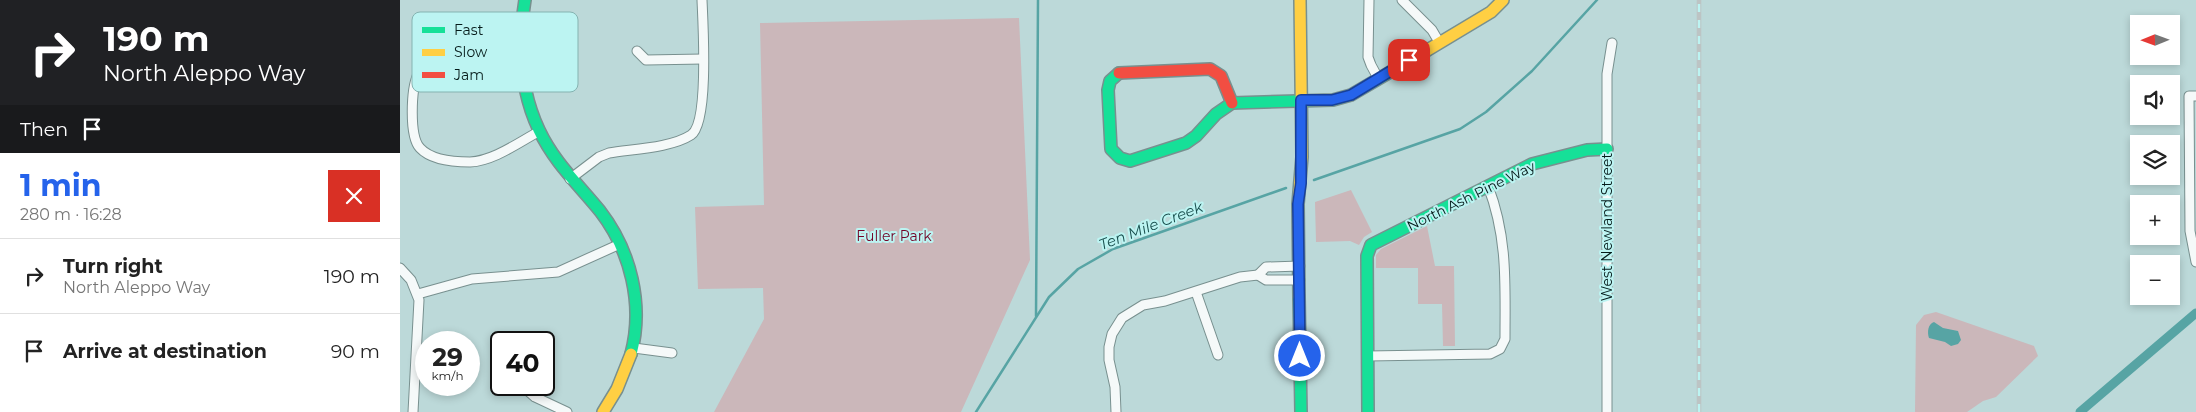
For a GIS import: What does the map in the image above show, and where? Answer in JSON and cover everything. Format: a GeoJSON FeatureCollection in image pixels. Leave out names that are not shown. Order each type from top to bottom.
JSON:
{"type":"FeatureCollection","features":[{"type":"Feature","properties":{"kind":"street"},"geometry":{"type":"LineString","coordinates":[[570,179],[591,162],[609,153],[681,140],[693,134],[702,105],[702,0]]}},
{"type":"Feature","properties":{"kind":"street"},"geometry":{"type":"LineString","coordinates":[[1300,0],[1301,183],[1298,204],[1301,412]]}},
{"type":"Feature","properties":{"kind":"street"},"geometry":{"type":"LineString","coordinates":[[1369,0],[1368,57],[1378,78]]}},
{"type":"Feature","properties":{"kind":"street"},"geometry":{"type":"LineString","coordinates":[[1402,0],[1432,30],[1439,42]]}},
{"type":"Feature","properties":{"kind":"street"},"geometry":{"type":"LineString","coordinates":[[1232,103],[1221,76],[1210,69],[1127,71],[1115,76],[1110,81],[1108,90],[1110,142],[1112,149],[1120,158],[1130,161],[1186,143],[1196,136],[1216,114],[1232,103],[1342,98],[1351,95],[1491,12],[1503,0]]}},
{"type":"Feature","properties":{"kind":"street","name":"West Newland Street"},"geometry":{"type":"LineString","coordinates":[[1607,412],[1607,74],[1612,43]]}},
{"type":"Feature","properties":{"kind":"street"},"geometry":{"type":"LineString","coordinates":[[636,50],[646,60],[703,58]]}},
{"type":"Feature","properties":{"kind":"street"},"geometry":{"type":"LineString","coordinates":[[415,92],[412,129],[414,139],[424,151],[438,158],[460,161],[481,160],[540,131]]}},
{"type":"Feature","properties":{"kind":"street"},"geometry":{"type":"LineString","coordinates":[[526,92],[528,102],[549,150],[570,179],[606,220],[631,268],[636,290],[637,320],[634,348],[624,377],[603,412]]}},
{"type":"Feature","properties":{"kind":"street"},"geometry":{"type":"LineString","coordinates":[[2192,96],[2190,231],[2196,262]]}},
{"type":"Feature","properties":{"kind":"street","name":"North Ash Pine Way"},"geometry":{"type":"LineString","coordinates":[[1368,356],[1367,256],[1368,248],[1373,242],[1532,164],[1587,150],[1607,149]]}},
{"type":"Feature","properties":{"kind":"street"},"geometry":{"type":"LineString","coordinates":[[1368,412],[1368,356],[1490,354],[1500,350],[1505,339],[1506,256],[1496,205],[1488,186]]}},
{"type":"Feature","properties":{"kind":"street"},"geometry":{"type":"LineString","coordinates":[[418,294],[472,279],[558,272],[620,244]]}},
{"type":"Feature","properties":{"kind":"street"},"geometry":{"type":"LineString","coordinates":[[1258,275],[1266,267],[1300,266]]}},
{"type":"Feature","properties":{"kind":"street"},"geometry":{"type":"LineString","coordinates":[[400,268],[411,280],[418,294],[419,311],[413,412]]}},
{"type":"Feature","properties":{"kind":"street"},"geometry":{"type":"LineString","coordinates":[[1116,412],[1115,387],[1109,360],[1109,347],[1112,334],[1122,318],[1143,305],[1196,292],[1240,277],[1258,275],[1266,280],[1300,280]]}},
{"type":"Feature","properties":{"kind":"street"},"geometry":{"type":"LineString","coordinates":[[1196,292],[1218,355]]}},
{"type":"Feature","properties":{"kind":"street"},"geometry":{"type":"LineString","coordinates":[[634,348],[672,354]]}},
{"type":"Feature","properties":{"kind":"street"},"geometry":{"type":"LineString","coordinates":[[533,396],[567,412]]}},
{"type":"Feature","properties":{"kind":"green space","name":"Fuller Park"},"geometry":{"type":"Polygon","coordinates":[[[1019,18],[1030,260],[961,412],[714,412],[764,319],[763,288],[698,289],[695,207],[764,205],[760,23],[1019,18]]]}},
{"type":"Feature","properties":{"kind":"green space"},"geometry":{"type":"Polygon","coordinates":[[[1351,190],[1372,232],[1364,237],[1359,245],[1350,241],[1316,242],[1315,202],[1351,190]]]}},
{"type":"Feature","properties":{"kind":"green space"},"geometry":{"type":"Polygon","coordinates":[[[1427,226],[1435,266],[1454,266],[1455,346],[1443,346],[1442,304],[1418,304],[1418,268],[1376,268],[1376,255],[1381,249],[1427,226]]]}},
{"type":"Feature","properties":{"kind":"green space"},"geometry":{"type":"Polygon","coordinates":[[[1936,312],[2034,346],[2038,356],[1996,397],[1983,401],[1967,412],[1915,412],[1916,325],[1924,315],[1936,312]]]}},
{"type":"Feature","properties":{"kind":"water"},"geometry":{"type":"Polygon","coordinates":[[[1934,322],[1943,328],[1958,331],[1961,340],[1958,344],[1951,346],[1945,342],[1929,338],[1930,324],[1934,322]]]}},
{"type":"Feature","properties":{"kind":"waterway"},"geometry":{"type":"LineString","coordinates":[[1036,316],[1038,0]]}},
{"type":"Feature","properties":{"kind":"waterway","name":"Ten Mile Creek"},"geometry":{"type":"LineString","coordinates":[[1314,180],[1460,129],[1486,112],[1532,71],[1597,0]]}},
{"type":"Feature","properties":{"kind":"waterway","name":"Ten Mile Creek"},"geometry":{"type":"LineString","coordinates":[[976,412],[1049,297],[1078,269],[1113,249],[1286,188]]}},
{"type":"Feature","properties":{"kind":"waterway"},"geometry":{"type":"LineString","coordinates":[[2080,412],[2196,313]]}},
{"type":"Feature","properties":{"kind":"railway"},"geometry":{"type":"LineString","coordinates":[[1699,0],[1699,412]]}},
{"type":"Feature","properties":{"kind":"traffic: fast"},"geometry":{"type":"LineString","coordinates":[[524,12],[525,0]]}},
{"type":"Feature","properties":{"kind":"traffic: fast"},"geometry":{"type":"LineString","coordinates":[[1119,73],[1110,81],[1108,90],[1111,149],[1120,158],[1130,161],[1186,143],[1196,136],[1216,114],[1232,103],[1333,100],[1351,95],[1426,51]]}},
{"type":"Feature","properties":{"kind":"traffic: fast"},"geometry":{"type":"LineString","coordinates":[[526,92],[532,114],[545,142],[600,211],[620,243],[632,279],[635,298],[635,335],[631,354]]}},
{"type":"Feature","properties":{"kind":"traffic: fast"},"geometry":{"type":"LineString","coordinates":[[1368,412],[1367,256],[1371,245],[1532,164],[1587,150],[1607,149]]}},
{"type":"Feature","properties":{"kind":"traffic: fast"},"geometry":{"type":"LineString","coordinates":[[1299,297],[1301,412]]}},
{"type":"Feature","properties":{"kind":"traffic: slow"},"geometry":{"type":"LineString","coordinates":[[1299,297],[1298,204],[1302,157],[1300,0]]}},
{"type":"Feature","properties":{"kind":"traffic: slow"},"geometry":{"type":"LineString","coordinates":[[1426,51],[1491,12],[1503,0]]}},
{"type":"Feature","properties":{"kind":"traffic: slow"},"geometry":{"type":"LineString","coordinates":[[603,412],[617,389],[631,354]]}},
{"type":"Feature","properties":{"kind":"traffic: jam"},"geometry":{"type":"LineString","coordinates":[[1119,73],[1210,69],[1221,76],[1232,103]]}},
{"type":"Feature","properties":{"kind":"route"},"geometry":{"type":"LineString","coordinates":[[1300,356],[1298,204],[1302,158],[1301,100],[1332,100],[1351,95],[1409,60]]}}]}
